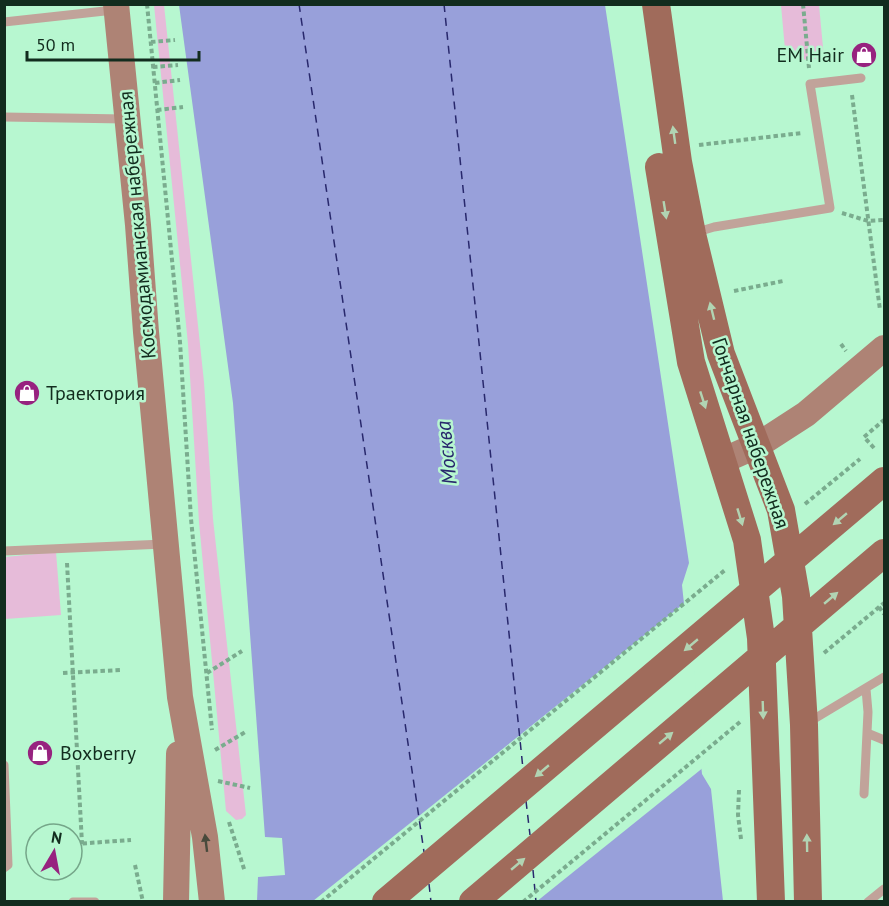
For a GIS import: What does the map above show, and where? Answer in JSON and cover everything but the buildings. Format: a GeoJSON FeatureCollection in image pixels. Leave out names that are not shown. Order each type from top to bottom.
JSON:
{"type":"FeatureCollection","features":[{"type":"Feature","properties":{"kind":"main road","name":"Гончарная набережная"},"geometry":{"type":"LineString","coordinates":[[638,4],[656,152],[685,335],[691,362],[747,540],[760,638],[771,902]]}},
{"type":"Feature","properties":{"kind":"main road","name":"Гончарная набережная"},"geometry":{"type":"LineString","coordinates":[[656,4],[678,162],[692,234],[722,354],[781,510],[796,596],[804,724],[808,902]]}},
{"type":"Feature","properties":{"kind":"main road","name":"Космодамианская набережная"},"geometry":{"type":"LineString","coordinates":[[116,7],[180,697],[205,837],[212,902]]}},
{"type":"Feature","properties":{"kind":"main road"},"geometry":{"type":"LineString","coordinates":[[722,461],[758,445],[806,414],[885,348]]}},
{"type":"Feature","properties":{"kind":"main road"},"geometry":{"type":"LineString","coordinates":[[386,902],[885,482]]}},
{"type":"Feature","properties":{"kind":"main road"},"geometry":{"type":"LineString","coordinates":[[473,902],[885,553]]}},
{"type":"Feature","properties":{"kind":"main road","name":"Космодамианская набережная"},"geometry":{"type":"LineString","coordinates":[[176,902],[180,697]]}},
{"type":"Feature","properties":{"kind":"lane"},"geometry":{"type":"LineString","coordinates":[[4,22],[116,7]]}},
{"type":"Feature","properties":{"kind":"lane"},"geometry":{"type":"LineString","coordinates":[[692,234],[714,227],[830,208],[810,84],[861,78]]}},
{"type":"Feature","properties":{"kind":"lane"},"geometry":{"type":"LineString","coordinates":[[4,117],[127,119]]}},
{"type":"Feature","properties":{"kind":"lane"},"geometry":{"type":"LineString","coordinates":[[4,551],[166,544]]}},
{"type":"Feature","properties":{"kind":"lane"},"geometry":{"type":"LineString","coordinates":[[804,724],[885,677]]}},
{"type":"Feature","properties":{"kind":"lane"},"geometry":{"type":"LineString","coordinates":[[864,794],[867,733],[866,689]]}},
{"type":"Feature","properties":{"kind":"lane"},"geometry":{"type":"LineString","coordinates":[[867,733],[885,740]]}},
{"type":"Feature","properties":{"kind":"lane"},"geometry":{"type":"LineString","coordinates":[[4,765],[8,865],[4,868]]}},
{"type":"Feature","properties":{"kind":"lane"},"geometry":{"type":"LineString","coordinates":[[868,902],[885,889]]}},
{"type":"Feature","properties":{"kind":"lane"},"geometry":{"type":"LineString","coordinates":[[73,902],[95,902]]}},
{"type":"Feature","properties":{"kind":"path"},"geometry":{"type":"LineString","coordinates":[[147,4],[180,342],[191,519],[216,761]]}},
{"type":"Feature","properties":{"kind":"path"},"geometry":{"type":"LineString","coordinates":[[803,4],[810,84]]}},
{"type":"Feature","properties":{"kind":"path"},"geometry":{"type":"LineString","coordinates":[[151,42],[175,40]]}},
{"type":"Feature","properties":{"kind":"path"},"geometry":{"type":"LineString","coordinates":[[153,67],[178,65]]}},
{"type":"Feature","properties":{"kind":"path"},"geometry":{"type":"LineString","coordinates":[[850,79],[880,310]]}},
{"type":"Feature","properties":{"kind":"path"},"geometry":{"type":"LineString","coordinates":[[155,83],[180,80]]}},
{"type":"Feature","properties":{"kind":"path"},"geometry":{"type":"LineString","coordinates":[[157,110],[183,107]]}},
{"type":"Feature","properties":{"kind":"path"},"geometry":{"type":"LineString","coordinates":[[693,146],[817,131]]}},
{"type":"Feature","properties":{"kind":"path"},"geometry":{"type":"LineString","coordinates":[[830,208],[868,221],[885,220]]}},
{"type":"Feature","properties":{"kind":"path"},"geometry":{"type":"LineString","coordinates":[[734,291],[783,281]]}},
{"type":"Feature","properties":{"kind":"path"},"geometry":{"type":"LineString","coordinates":[[874,448],[864,437],[885,420]]}},
{"type":"Feature","properties":{"kind":"path"},"geometry":{"type":"LineString","coordinates":[[796,512],[860,459]]}},
{"type":"Feature","properties":{"kind":"path"},"geometry":{"type":"LineString","coordinates":[[67,547],[81,822]]}},
{"type":"Feature","properties":{"kind":"path"},"geometry":{"type":"LineString","coordinates":[[321,902],[732,564]]}},
{"type":"Feature","properties":{"kind":"path"},"geometry":{"type":"LineString","coordinates":[[815,660],[885,603]]}},
{"type":"Feature","properties":{"kind":"path"},"geometry":{"type":"LineString","coordinates":[[879,607],[885,614]]}},
{"type":"Feature","properties":{"kind":"path"},"geometry":{"type":"LineString","coordinates":[[207,672],[242,651]]}},
{"type":"Feature","properties":{"kind":"path"},"geometry":{"type":"LineString","coordinates":[[63,673],[120,670]]}},
{"type":"Feature","properties":{"kind":"path"},"geometry":{"type":"LineString","coordinates":[[523,902],[742,720]]}},
{"type":"Feature","properties":{"kind":"path"},"geometry":{"type":"LineString","coordinates":[[214,750],[247,731]]}},
{"type":"Feature","properties":{"kind":"path"},"geometry":{"type":"LineString","coordinates":[[217,771],[219,790]]}},
{"type":"Feature","properties":{"kind":"path"},"geometry":{"type":"LineString","coordinates":[[218,781],[250,788]]}},
{"type":"Feature","properties":{"kind":"path"},"geometry":{"type":"LineString","coordinates":[[228,821],[244,872]]}},
{"type":"Feature","properties":{"kind":"path"},"geometry":{"type":"LineString","coordinates":[[84,844],[131,840]]}},
{"type":"Feature","properties":{"kind":"path"},"geometry":{"type":"LineString","coordinates":[[135,865],[143,902]]}},
{"type":"Feature","properties":{"kind":"shaded area"},"geometry":{"type":"Polygon","coordinates":[[[154,5],[164,5],[204,382],[213,519],[246,815],[236,820],[226,811],[199,522],[188,344],[154,5]]]}},
{"type":"Feature","properties":{"kind":"shaded area"},"geometry":{"type":"Polygon","coordinates":[[[781,5],[819,5],[824,58],[786,61],[781,5]]]}},
{"type":"Feature","properties":{"kind":"shaded area"},"geometry":{"type":"Polygon","coordinates":[[[56,552],[61,615],[5,619],[5,557],[56,552]]]}},
{"type":"Feature","properties":{"kind":"water","name":"Москва"},"geometry":{"type":"Polygon","coordinates":[[[179,5],[605,5],[689,563],[682,585],[702,774],[711,789],[723,901],[257,901],[258,877],[285,875],[282,838],[265,837],[233,403],[179,5]]]}},
{"type":"Feature","properties":{"kind":"pier"},"geometry":{"type":"Polygon","coordinates":[[[687,601],[704,767],[536,902],[313,901],[687,601]]]}},
{"type":"Feature","properties":{"kind":"ferry route"},"geometry":{"type":"LineString","coordinates":[[299,4],[424,852]]}},
{"type":"Feature","properties":{"kind":"ferry route"},"geometry":{"type":"LineString","coordinates":[[444,4],[523,769]]}},
{"type":"Feature","properties":{"kind":"ferry route"},"geometry":{"type":"LineString","coordinates":[[526,801],[530,835]]}},
{"type":"Feature","properties":{"kind":"ferry route"},"geometry":{"type":"LineString","coordinates":[[533,870],[536,902]]}},
{"type":"Feature","properties":{"kind":"ferry route"},"geometry":{"type":"LineString","coordinates":[[429,884],[431,902]]}},
{"type":"Feature","properties":{"kind":"place","name":"EM Hair"},"geometry":{"type":"Point","coordinates":[864,55]}},
{"type":"Feature","properties":{"kind":"place","name":"Траектория"},"geometry":{"type":"Point","coordinates":[27,393]}},
{"type":"Feature","properties":{"kind":"place","name":"Boxberry"},"geometry":{"type":"Point","coordinates":[40,753]}}]}
